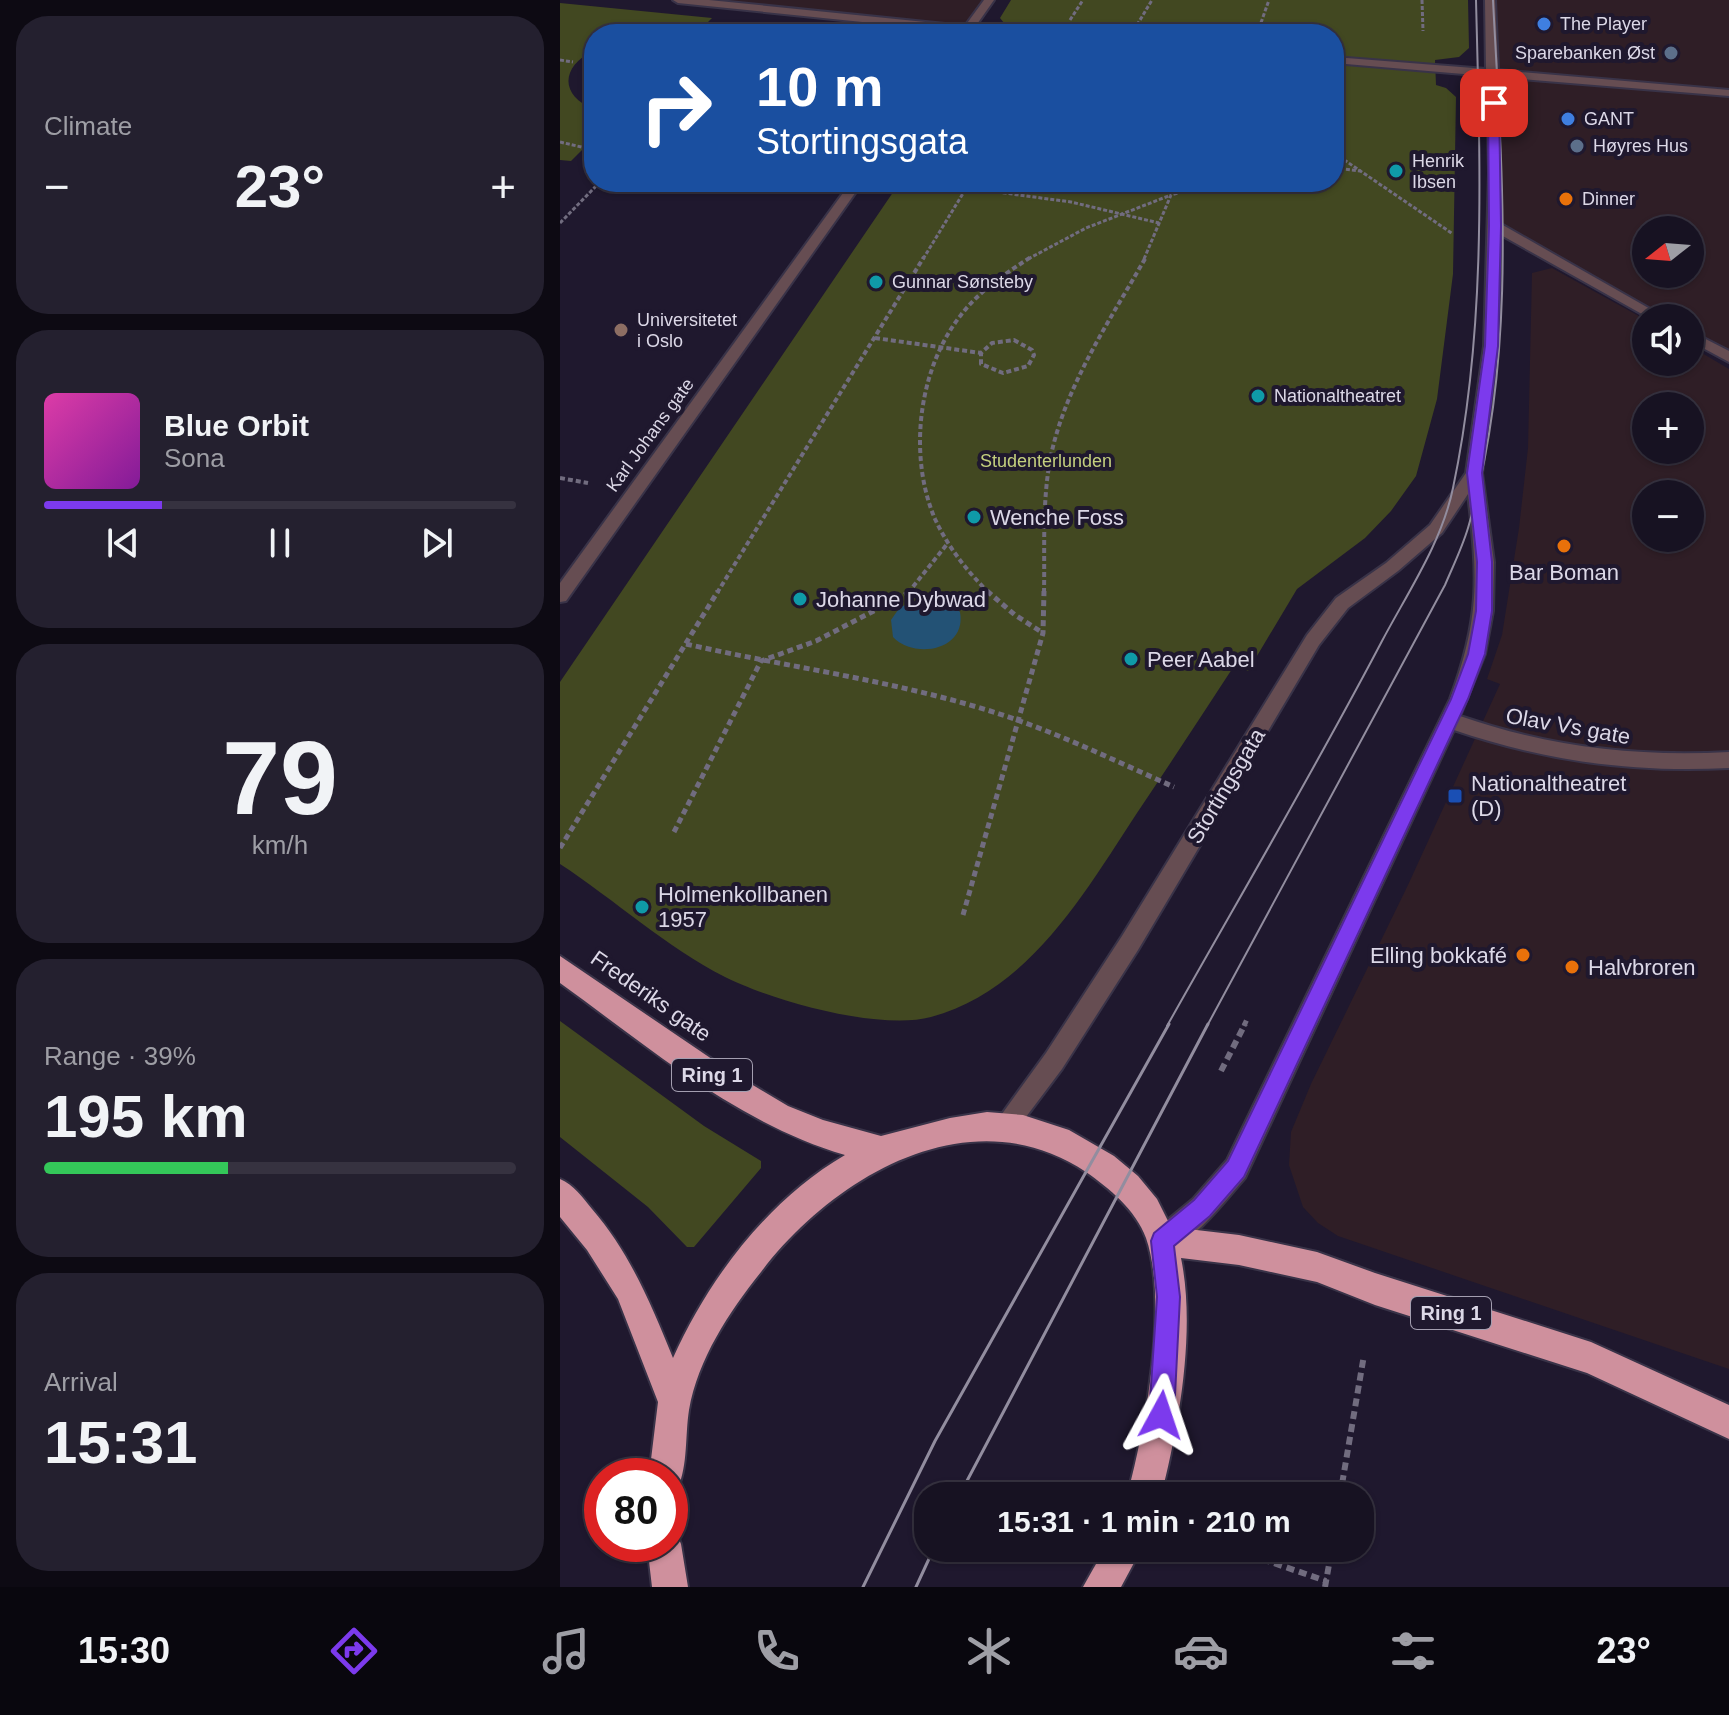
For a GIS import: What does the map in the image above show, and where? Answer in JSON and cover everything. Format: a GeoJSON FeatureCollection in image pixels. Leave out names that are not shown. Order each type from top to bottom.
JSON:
{"type":"FeatureCollection","features":[{"type":"Feature","properties":{"kind":"highway","name":"Frederiks gate"},"geometry":{"type":"LineString","coordinates":[[560,968],[721,1082],[779,1117],[881,1151]]}},
{"type":"Feature","properties":{"kind":"highway"},"geometry":{"type":"LineString","coordinates":[[668,1458],[675,1402],[698,1341],[732,1284],[770,1239],[822,1186],[881,1151],[968,1126],[1006,1125],[1064,1142],[1126,1182],[1144,1202],[1162,1241],[1169,1297],[1166,1360],[1161,1415],[1147,1482]]}},
{"type":"Feature","properties":{"kind":"highway"},"geometry":{"type":"LineString","coordinates":[[560,1194],[598,1239],[629,1289],[675,1402]]}},
{"type":"Feature","properties":{"kind":"highway","name":"Ring 1"},"geometry":{"type":"LineString","coordinates":[[1162,1241],[1239,1250],[1317,1267],[1375,1289],[1591,1358],[1729,1422]]}},
{"type":"Feature","properties":{"kind":"highway"},"geometry":{"type":"LineString","coordinates":[[667,1562],[670,1587]]}},
{"type":"Feature","properties":{"kind":"highway"},"geometry":{"type":"LineString","coordinates":[[1101,1587],[1116,1562]]}},
{"type":"Feature","properties":{"kind":"street"},"geometry":{"type":"LineString","coordinates":[[678,0],[894,24]]}},
{"type":"Feature","properties":{"kind":"street"},"geometry":{"type":"LineString","coordinates":[[972,24],[989,0]]}},
{"type":"Feature","properties":{"kind":"street","name":"Stortingsgata"},"geometry":{"type":"LineString","coordinates":[[1162,1241],[1202,1208],[1236,1169],[1449,720],[1476,654],[1484,611],[1485,562],[1474,473],[1491,346],[1495,226],[1490,0]]}},
{"type":"Feature","properties":{"kind":"street"},"geometry":{"type":"LineString","coordinates":[[1344,61],[1729,93]]}},
{"type":"Feature","properties":{"kind":"street","name":"Karl Johans gate"},"geometry":{"type":"LineString","coordinates":[[560,596],[850,192]]}},
{"type":"Feature","properties":{"kind":"street"},"geometry":{"type":"LineString","coordinates":[[1495,226],[1634,304]]}},
{"type":"Feature","properties":{"kind":"street"},"geometry":{"type":"LineString","coordinates":[[1704,343],[1729,357]]}},
{"type":"Feature","properties":{"kind":"street","name":"Stortingsgata"},"geometry":{"type":"LineString","coordinates":[[1006,1125],[1054,1061],[1130,943],[1313,640],[1342,603],[1436,529],[1474,473]]}},
{"type":"Feature","properties":{"kind":"street","name":"Olav Vs gate"},"geometry":{"type":"LineString","coordinates":[[1449,720],[1493,737],[1583,758],[1666,765],[1729,760]]}},
{"type":"Feature","properties":{"kind":"path"},"geometry":{"type":"LineString","coordinates":[[1070,20],[1083,0]]}},
{"type":"Feature","properties":{"kind":"path"},"geometry":{"type":"LineString","coordinates":[[1138,24],[1152,0]]}},
{"type":"Feature","properties":{"kind":"path"},"geometry":{"type":"LineString","coordinates":[[1261,24],[1269,0]]}},
{"type":"Feature","properties":{"kind":"path"},"geometry":{"type":"LineString","coordinates":[[1422,0],[1423,39]]}},
{"type":"Feature","properties":{"kind":"path"},"geometry":{"type":"LineString","coordinates":[[560,60],[573,62]]}},
{"type":"Feature","properties":{"kind":"path"},"geometry":{"type":"LineString","coordinates":[[560,142],[584,148]]}},
{"type":"Feature","properties":{"kind":"path"},"geometry":{"type":"LineString","coordinates":[[1344,159],[1454,234]]}},
{"type":"Feature","properties":{"kind":"path"},"geometry":{"type":"LineString","coordinates":[[1344,169],[1363,171]]}},
{"type":"Feature","properties":{"kind":"path"},"geometry":{"type":"LineString","coordinates":[[560,223],[590,192]]}},
{"type":"Feature","properties":{"kind":"path"},"geometry":{"type":"LineString","coordinates":[[560,848],[964,192]]}},
{"type":"Feature","properties":{"kind":"path"},"geometry":{"type":"LineString","coordinates":[[996,192],[1071,202],[1159,223]]}},
{"type":"Feature","properties":{"kind":"path"},"geometry":{"type":"LineString","coordinates":[[1043,633],[1013,616],[948,543],[933,505],[922,460],[920,429],[925,388],[941,348],[960,315],[991,285],[1027,258],[1114,214],[1182,192]]}},
{"type":"Feature","properties":{"kind":"path"},"geometry":{"type":"LineString","coordinates":[[963,915],[1043,633],[1046,487],[1055,438],[1084,367],[1147,254],[1171,195]]}},
{"type":"Feature","properties":{"kind":"path"},"geometry":{"type":"LineString","coordinates":[[875,338],[981,353],[997,341],[1014,340],[1028,345],[1034,355],[1022,370],[1003,373],[981,364],[981,353]]}},
{"type":"Feature","properties":{"kind":"path"},"geometry":{"type":"LineString","coordinates":[[560,478],[588,483]]}},
{"type":"Feature","properties":{"kind":"path"},"geometry":{"type":"LineString","coordinates":[[674,832],[761,661],[816,641],[913,590],[948,543]]}},
{"type":"Feature","properties":{"kind":"path"},"geometry":{"type":"LineString","coordinates":[[686,644],[897,687],[1017,719],[1174,787]]}},
{"type":"Feature","properties":{"kind":"path"},"geometry":{"type":"LineString","coordinates":[[1221,1071],[1247,1019]]}},
{"type":"Feature","properties":{"kind":"path"},"geometry":{"type":"LineString","coordinates":[[1342,1482],[1364,1355]]}},
{"type":"Feature","properties":{"kind":"path"},"geometry":{"type":"LineString","coordinates":[[1270,1562],[1326,1584],[1330,1562]]}},
{"type":"Feature","properties":{"kind":"shaded area"},"geometry":{"type":"Polygon","coordinates":[[[679,0],[988,0],[971,24],[909,24],[679,0]]]}},
{"type":"Feature","properties":{"kind":"shaded area"},"geometry":{"type":"Polygon","coordinates":[[[1490,0],[1729,0],[1729,357],[1704,343],[1704,304],[1634,304],[1495,226],[1490,0]]]}},
{"type":"Feature","properties":{"kind":"shaded area"},"geometry":{"type":"Polygon","coordinates":[[[1552,268],[1632,312],[1632,376],[1704,376],[1704,354],[1729,369],[1729,1369],[1338,1236],[1318,1223],[1303,1207],[1289,1165],[1291,1132],[1311,1084],[1408,885],[1500,684],[1487,679],[1502,635],[1528,448],[1532,273],[1552,268]]]}},
{"type":"Feature","properties":{"kind":"green space","name":"Studenterlunden"},"geometry":{"type":"Polygon","coordinates":[[[1011,0],[1468,0],[1469,48],[1459,57],[1435,60],[1436,85],[1446,88],[1456,97],[1453,274],[1437,399],[1416,476],[1391,511],[1365,538],[1297,589],[1248,671],[1234,666],[1097,874],[1052,934],[998,985],[966,1004],[931,1017],[909,1020],[856,1017],[798,1004],[725,977],[661,938],[560,864],[560,682],[893,192],[1344,192],[1344,24],[1013,24],[1004,23],[1000,18],[1011,0]]]}},
{"type":"Feature","properties":{"kind":"green space"},"geometry":{"type":"Polygon","coordinates":[[[560,3],[712,18],[706,24],[584,24],[584,56],[575,65],[568,81],[575,97],[584,104],[584,148],[571,161],[560,160],[560,3]]]}},
{"type":"Feature","properties":{"kind":"green space"},"geometry":{"type":"Polygon","coordinates":[[[560,1021],[704,1126],[761,1161],[761,1168],[694,1247],[687,1247],[648,1207],[560,1137],[560,1021]]]}},
{"type":"Feature","properties":{"kind":"water"},"geometry":{"type":"Polygon","coordinates":[[[928,597],[946,601],[960,612],[956,635],[948,643],[926,649],[902,644],[893,637],[891,620],[900,607],[928,597]]]}},
{"type":"Feature","properties":{"kind":"tram line"},"geometry":{"type":"LineString","coordinates":[[1167,1026],[1413,585],[1433,547],[1448,508],[1464,427],[1476,306],[1479,245],[1476,0]]}},
{"type":"Feature","properties":{"kind":"tram line"},"geometry":{"type":"LineString","coordinates":[[1207,1026],[1445,585],[1468,528],[1484,463],[1500,332],[1502,199],[1493,0]]}},
{"type":"Feature","properties":{"kind":"tram line"},"geometry":{"type":"LineString","coordinates":[[863,1587],[935,1441],[1169,1024]]}},
{"type":"Feature","properties":{"kind":"tram line"},"geometry":{"type":"LineString","coordinates":[[966,1482],[1208,1024]]}},
{"type":"Feature","properties":{"kind":"tram line"},"geometry":{"type":"LineString","coordinates":[[916,1587],[928,1562]]}},
{"type":"Feature","properties":{"kind":"place","name":"The Player"},"geometry":{"type":"Point","coordinates":[1544,24]}},
{"type":"Feature","properties":{"kind":"place","name":"Sparebanken Øst"},"geometry":{"type":"Point","coordinates":[1671,53]}},
{"type":"Feature","properties":{"kind":"place","name":"GANT"},"geometry":{"type":"Point","coordinates":[1568,119]}},
{"type":"Feature","properties":{"kind":"place","name":"Høyres Hus"},"geometry":{"type":"Point","coordinates":[1577,146]}},
{"type":"Feature","properties":{"kind":"place","name":"Henrik Ibsen"},"geometry":{"type":"Point","coordinates":[1396,171]}},
{"type":"Feature","properties":{"kind":"place","name":"Dinner"},"geometry":{"type":"Point","coordinates":[1566,199]}},
{"type":"Feature","properties":{"kind":"place","name":"Gunnar Sønsteby"},"geometry":{"type":"Point","coordinates":[876,282]}},
{"type":"Feature","properties":{"kind":"place","name":"Universitetet i Oslo"},"geometry":{"type":"Point","coordinates":[621,330]}},
{"type":"Feature","properties":{"kind":"place","name":"Nationaltheatret"},"geometry":{"type":"Point","coordinates":[1258,396]}},
{"type":"Feature","properties":{"kind":"place","name":"Wenche Foss"},"geometry":{"type":"Point","coordinates":[974,517]}},
{"type":"Feature","properties":{"kind":"place","name":"Bar Boman"},"geometry":{"type":"Point","coordinates":[1564,546]}},
{"type":"Feature","properties":{"kind":"place","name":"Johanne Dybwad"},"geometry":{"type":"Point","coordinates":[800,599]}},
{"type":"Feature","properties":{"kind":"place","name":"Peer Aabel"},"geometry":{"type":"Point","coordinates":[1131,659]}},
{"type":"Feature","properties":{"kind":"place","name":"Nationaltheatret (D)"},"geometry":{"type":"Point","coordinates":[1455,796]}},
{"type":"Feature","properties":{"kind":"place","name":"Holmenkollbanen 1957"},"geometry":{"type":"Point","coordinates":[642,907]}},
{"type":"Feature","properties":{"kind":"place","name":"Elling bokkafé"},"geometry":{"type":"Point","coordinates":[1523,955]}},
{"type":"Feature","properties":{"kind":"place","name":"Halvbroren"},"geometry":{"type":"Point","coordinates":[1572,967]}},
{"type":"Feature","properties":{"kind":"route"},"geometry":{"type":"LineString","coordinates":[[1161,1415],[1169,1297],[1162,1241],[1202,1208],[1236,1169],[1459,699],[1476,654],[1484,611],[1485,562],[1474,473],[1491,346],[1495,226],[1494,103]]}}]}
